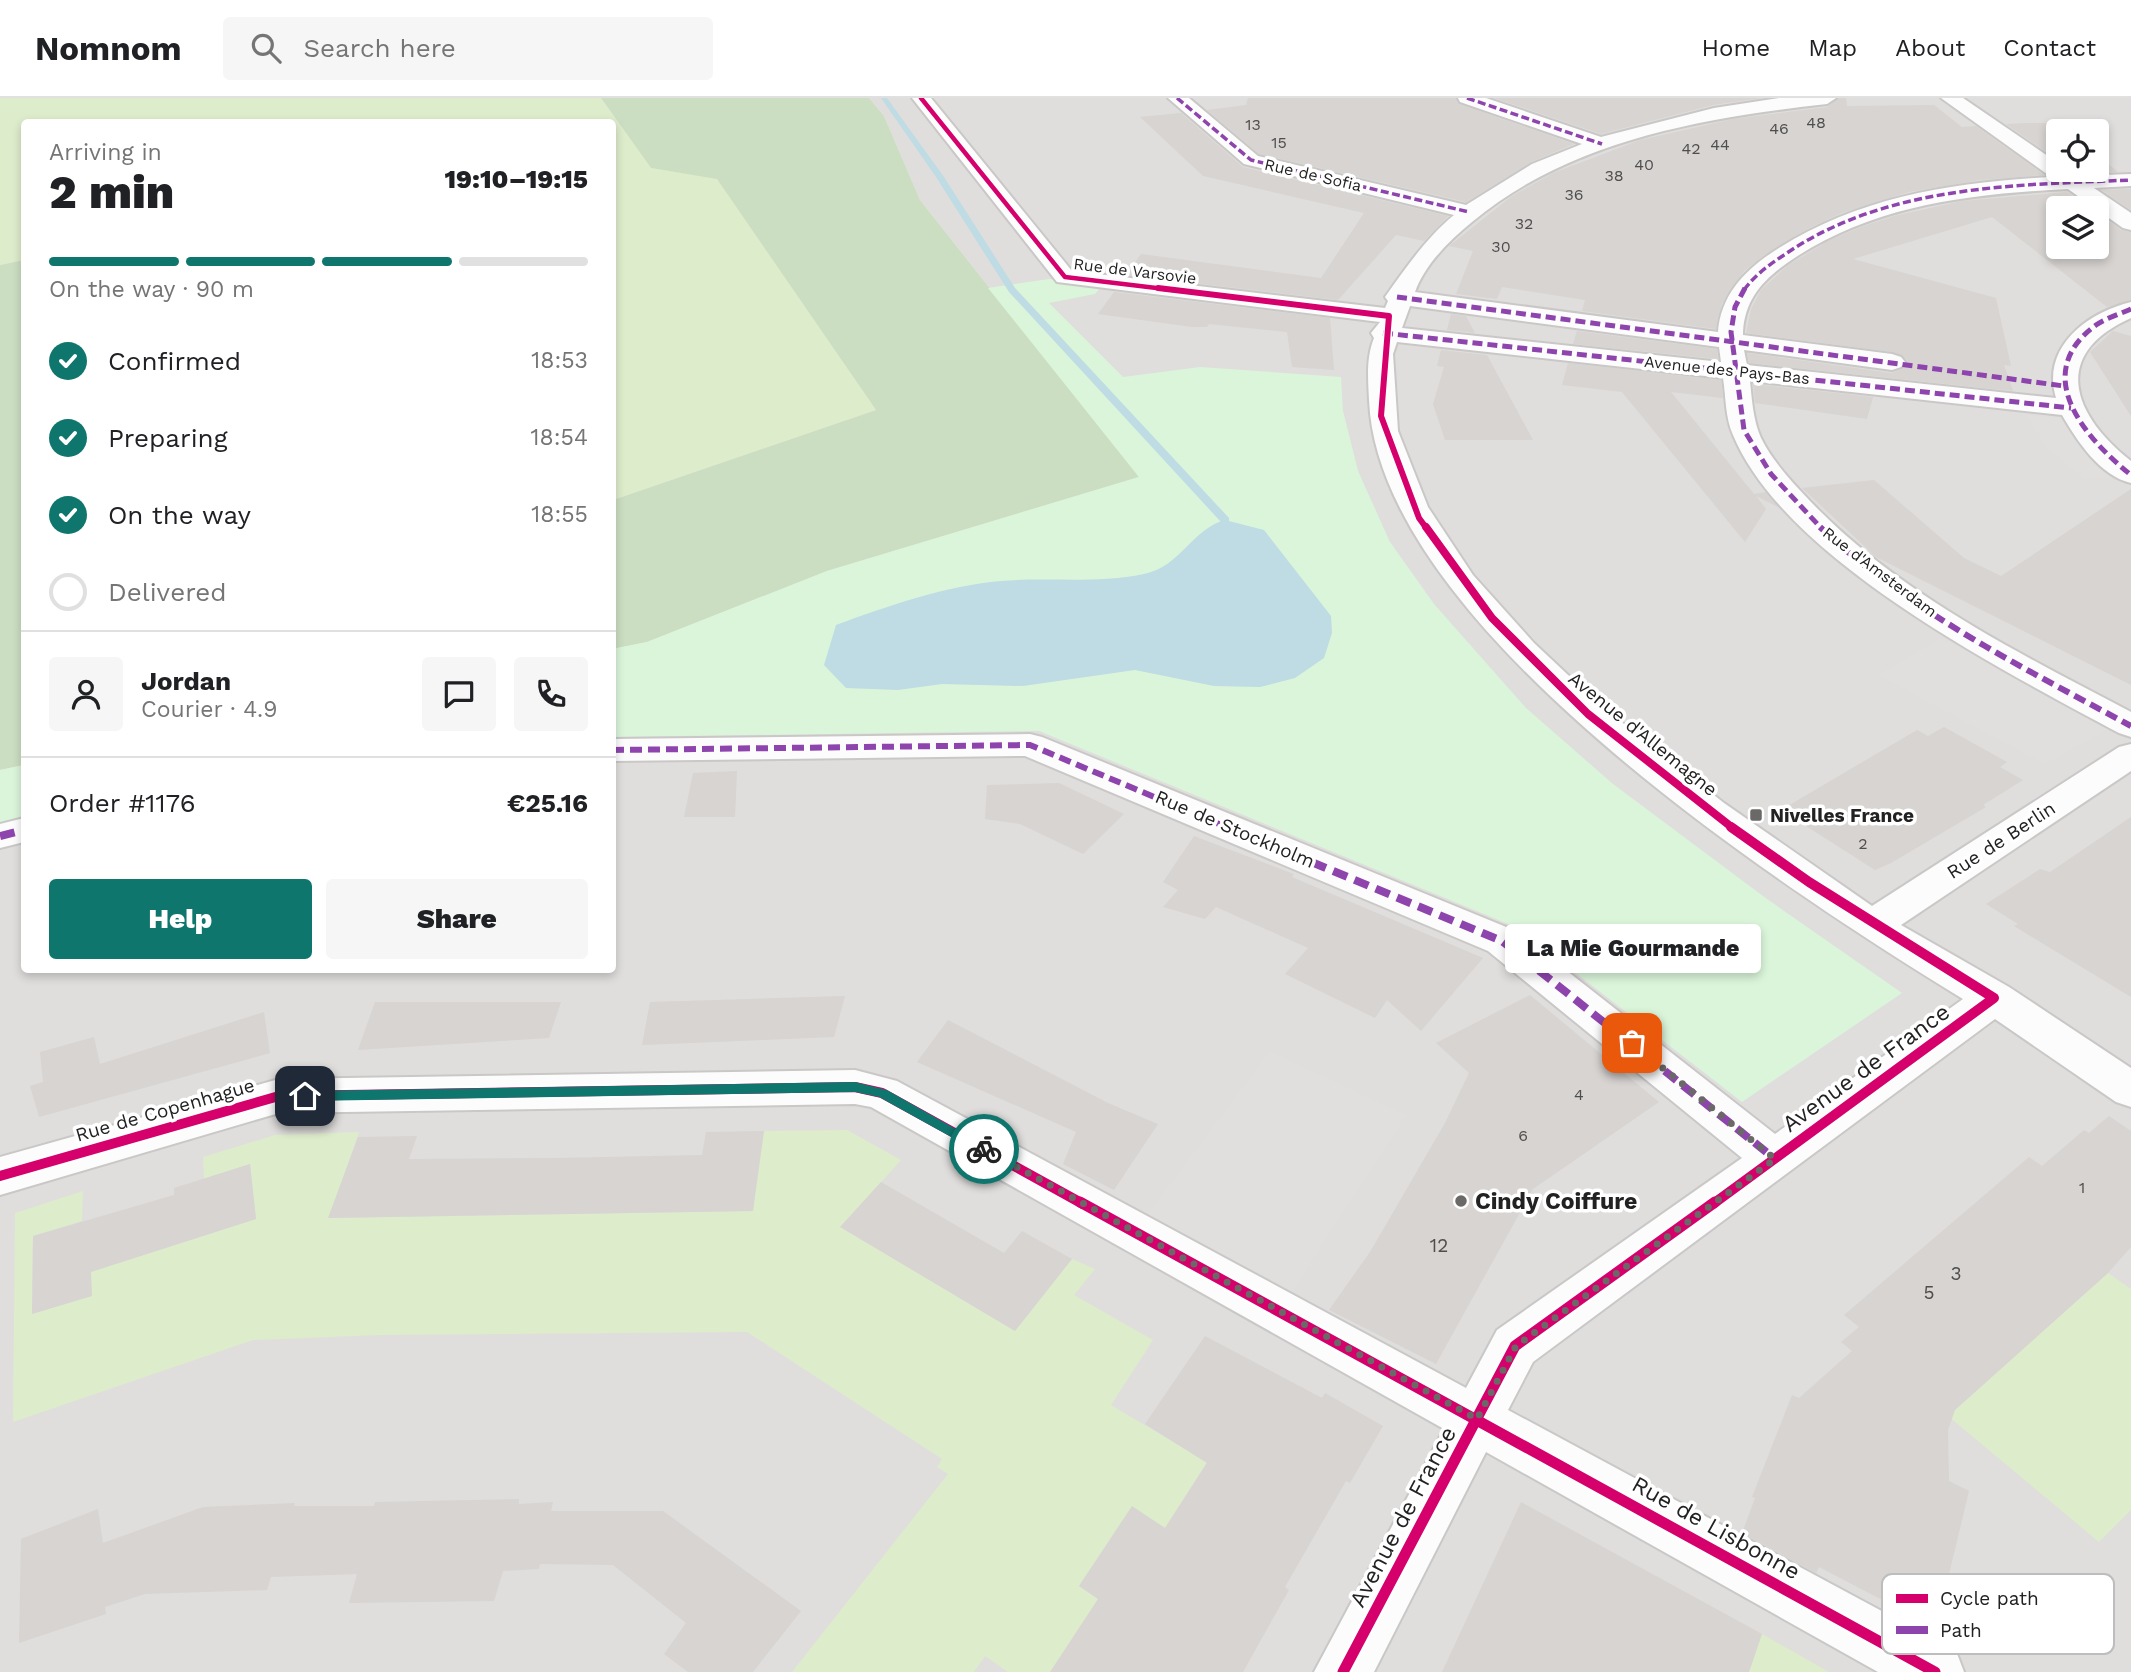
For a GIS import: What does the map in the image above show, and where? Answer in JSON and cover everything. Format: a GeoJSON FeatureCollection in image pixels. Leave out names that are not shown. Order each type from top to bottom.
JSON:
{"type":"FeatureCollection","features":[{"type":"Feature","properties":{"kind":"street","name":"Rue de Varsovie"},"geometry":{"type":"LineString","coordinates":[[920,98],[1065,277],[1390,315]]}},
{"type":"Feature","properties":{"kind":"street","name":"Rue de Sofia"},"geometry":{"type":"LineString","coordinates":[[1177,98],[1251,160],[1469,212]]}},
{"type":"Feature","properties":{"kind":"street"},"geometry":{"type":"LineString","coordinates":[[1467,98],[1602,144]]}},
{"type":"Feature","properties":{"kind":"street","name":"Avenue d'Allemagne"},"geometry":{"type":"LineString","coordinates":[[1827,98],[1693,118],[1602,144],[1517,180],[1469,212],[1417,264],[1390,315],[1378,381],[1383,422],[1396,467],[1418,517],[1452,568],[1497,625],[1555,685],[1630,751],[1784,866],[1872,925],[1994,999],[2131,1090]]}},
{"type":"Feature","properties":{"kind":"street"},"geometry":{"type":"LineString","coordinates":[[1950,98],[2131,223]]}},
{"type":"Feature","properties":{"kind":"street","name":"Rue d'Amsterdam"},"geometry":{"type":"LineString","coordinates":[[2131,180],[2004,186],[1931,197],[1877,209],[1835,224],[1789,250],[1757,274],[1735,306],[1730,341],[1746,437],[1772,475],[1822,529],[1933,614],[1989,649],[2131,726]]}},
{"type":"Feature","properties":{"kind":"street"},"geometry":{"type":"LineString","coordinates":[[2131,309],[2102,321],[2070,351],[2063,372],[2067,397],[2087,435],[2131,475]]}},
{"type":"Feature","properties":{"kind":"street","name":"Avenue des Pays-Bas"},"geometry":{"type":"LineString","coordinates":[[1390,315],[1730,341],[2067,397]]}},
{"type":"Feature","properties":{"kind":"street","name":"Avenue des Pays-Bas"},"geometry":{"type":"LineString","coordinates":[[1390,315],[1735,371],[2067,397]]}},
{"type":"Feature","properties":{"kind":"street","name":"Rue de Stockholm"},"geometry":{"type":"LineString","coordinates":[[616,750],[1030,745],[1502,941],[1775,1159]]}},
{"type":"Feature","properties":{"kind":"street","name":"Rue de Berlin"},"geometry":{"type":"LineString","coordinates":[[1872,925],[2131,755]]}},
{"type":"Feature","properties":{"kind":"street"},"geometry":{"type":"LineString","coordinates":[[0,836],[21,831]]}},
{"type":"Feature","properties":{"kind":"street","name":"Avenue de France"},"geometry":{"type":"LineString","coordinates":[[1343,1672],[1516,1346],[1775,1159],[1873,1084],[1994,999]]}},
{"type":"Feature","properties":{"kind":"street","name":"Rue de Copenhague"},"geometry":{"type":"LineString","coordinates":[[0,1176],[279,1096],[855,1087],[882,1093],[1477,1419]]}},
{"type":"Feature","properties":{"kind":"street","name":"Rue de Lisbonne"},"geometry":{"type":"LineString","coordinates":[[1477,1419],[1882,1643]]}},
{"type":"Feature","properties":{"kind":"street","name":"Rue de Lisbonne"},"geometry":{"type":"LineString","coordinates":[[1902,1654],[1935,1672]]}},
{"type":"Feature","properties":{"kind":"shaded area"},"geometry":{"type":"Polygon","coordinates":[[[869,98],[2131,98],[2131,1672],[0,1672],[0,770],[21,766],[21,973],[616,973],[616,648],[647,642],[827,571],[1139,477],[920,200],[884,116],[869,98]]]}},
{"type":"Feature","properties":{"kind":"shaded area"},"geometry":{"type":"Polygon","coordinates":[[[2027,415],[2058,418],[2116,476],[2085,479],[2047,448],[2027,415]]]}},
{"type":"Feature","properties":{"kind":"shaded area"},"geometry":{"type":"Polygon","coordinates":[[[1942,638],[2108,729],[2045,764],[1878,675],[1942,638]]]}},
{"type":"Feature","properties":{"kind":"shaded area"},"geometry":{"type":"Polygon","coordinates":[[[1270,1051],[1406,1115],[1292,1291],[1147,1215],[1270,1051]]]}},
{"type":"Feature","properties":{"kind":"green space"},"geometry":{"type":"Polygon","coordinates":[[[0,98],[601,98],[616,119],[21,119],[21,261],[0,265],[0,98]]]}},
{"type":"Feature","properties":{"kind":"green space"},"geometry":{"type":"Polygon","coordinates":[[[601,98],[869,98],[884,116],[920,200],[1139,477],[827,571],[647,642],[616,648],[616,499],[876,410],[717,179],[651,168],[601,98]]]}},
{"type":"Feature","properties":{"kind":"green space"},"geometry":{"type":"Polygon","coordinates":[[[616,119],[651,168],[717,178],[876,410],[616,499],[616,119]]]}},
{"type":"Feature","properties":{"kind":"green space"},"geometry":{"type":"Polygon","coordinates":[[[21,261],[21,766],[0,770],[0,265],[21,261]]]}},
{"type":"Feature","properties":{"kind":"green space"},"geometry":{"type":"Polygon","coordinates":[[[1049,279],[1102,286],[1095,294],[1049,303],[1123,377],[1200,367],[1341,377],[1343,411],[1358,471],[1390,542],[1434,604],[1526,708],[1613,784],[1767,899],[1902,993],[1742,1102],[1518,928],[1039,731],[616,737],[616,648],[647,642],[827,571],[1139,477],[988,288],[1049,279]]]}},
{"type":"Feature","properties":{"kind":"green space"},"geometry":{"type":"Polygon","coordinates":[[[21,766],[21,819],[0,824],[0,770],[21,766]]]}},
{"type":"Feature","properties":{"kind":"green space"},"geometry":{"type":"Polygon","coordinates":[[[847,1130],[901,1160],[841,1227],[1015,1331],[1072,1259],[1095,1269],[1074,1295],[1153,1340],[1111,1405],[1207,1462],[1165,1528],[1132,1507],[1079,1586],[1098,1599],[1063,1672],[1008,1672],[985,1656],[974,1672],[792,1672],[948,1474],[937,1467],[942,1459],[747,1332],[381,1335],[253,1340],[13,1422],[15,1213],[83,1191],[82,1221],[33,1236],[32,1314],[91,1296],[91,1261],[111,1265],[256,1219],[250,1164],[204,1179],[203,1157],[275,1135],[359,1132],[329,1218],[752,1211],[764,1131],[847,1130]]]}},
{"type":"Feature","properties":{"kind":"green space"},"geometry":{"type":"Polygon","coordinates":[[[2108,1273],[2131,1289],[2131,1510],[2099,1542],[1948,1416],[2108,1273]]]}},
{"type":"Feature","properties":{"kind":"green space"},"geometry":{"type":"Polygon","coordinates":[[[1762,1634],[1829,1672],[1749,1672],[1762,1634]]]}},
{"type":"Feature","properties":{"kind":"water"},"geometry":{"type":"Polygon","coordinates":[[[1225,520],[1264,530],[1331,616],[1332,633],[1324,658],[1295,678],[1260,687],[1214,686],[1135,670],[1023,686],[942,684],[898,690],[846,688],[824,665],[836,625],[959,587],[1001,581],[1090,580],[1144,574],[1167,564],[1203,531],[1225,520]]]}},
{"type":"Feature","properties":{"kind":"building"},"geometry":{"type":"Polygon","coordinates":[[[1248,98],[1456,98],[1459,104],[1574,144],[1531,162],[1466,202],[1259,154],[1207,110],[1246,105],[1248,98]]]}},
{"type":"Feature","properties":{"kind":"building"},"geometry":{"type":"Polygon","coordinates":[[[1494,98],[1762,98],[1713,105],[1601,134],[1494,98]]]}},
{"type":"Feature","properties":{"kind":"building"},"geometry":{"type":"Polygon","coordinates":[[[1838,98],[1846,98],[1847,106],[1934,105],[1962,127],[1976,126],[2044,175],[1980,180],[1909,192],[1842,213],[1809,228],[1744,271],[1722,304],[1716,329],[1582,311],[1585,300],[1502,287],[1497,299],[1456,294],[1473,251],[1449,246],[1512,196],[1553,173],[1640,140],[1733,119],[1827,107],[1838,98]]]}},
{"type":"Feature","properties":{"kind":"building"},"geometry":{"type":"Polygon","coordinates":[[[1181,113],[1243,167],[1448,216],[1424,241],[1396,235],[1338,300],[1126,275],[1141,254],[1321,278],[1364,213],[1203,176],[1140,117],[1181,113]]]}},
{"type":"Feature","properties":{"kind":"building"},"geometry":{"type":"Polygon","coordinates":[[[2046,123],[2046,152],[2006,124],[2046,123]]]}},
{"type":"Feature","properties":{"kind":"building"},"geometry":{"type":"Polygon","coordinates":[[[2109,165],[2118,172],[2109,172],[2109,165]]]}},
{"type":"Feature","properties":{"kind":"building"},"geometry":{"type":"Polygon","coordinates":[[[2131,189],[2131,210],[2102,190],[2131,189]]]}},
{"type":"Feature","properties":{"kind":"building"},"geometry":{"type":"Polygon","coordinates":[[[2067,192],[2073,196],[2046,196],[2046,259],[2109,259],[2109,221],[2121,230],[2131,232],[2131,300],[2107,307],[1992,217],[1853,259],[1996,298],[2011,366],[2004,365],[2013,391],[1749,363],[1747,353],[1892,373],[1902,369],[1907,360],[1893,352],[1746,333],[1751,309],[1761,290],[1787,266],[1828,241],[1894,216],[1962,201],[2067,192]]]}},
{"type":"Feature","properties":{"kind":"building"},"geometry":{"type":"Polygon","coordinates":[[[1114,292],[1330,318],[1334,370],[1292,367],[1287,332],[1209,324],[1207,327],[1192,327],[1098,314],[1114,292]]]}},
{"type":"Feature","properties":{"kind":"building"},"geometry":{"type":"Polygon","coordinates":[[[1451,314],[1466,316],[1475,333],[1447,330],[1451,314]]]}},
{"type":"Feature","properties":{"kind":"building"},"geometry":{"type":"Polygon","coordinates":[[[1577,331],[1717,349],[1718,359],[1573,344],[1577,331]]]}},
{"type":"Feature","properties":{"kind":"building"},"geometry":{"type":"Polygon","coordinates":[[[2113,331],[2131,336],[2131,416],[2090,352],[2113,331]]]}},
{"type":"Feature","properties":{"kind":"building"},"geometry":{"type":"Polygon","coordinates":[[[1441,350],[1487,355],[1533,440],[1445,440],[1433,404],[1444,367],[1437,366],[1441,350]]]}},
{"type":"Feature","properties":{"kind":"building"},"geometry":{"type":"Polygon","coordinates":[[[1568,363],[1721,380],[1723,398],[1671,392],[1754,494],[1766,492],[1780,508],[1756,496],[1766,509],[1745,542],[1622,392],[1562,385],[1568,363]]]}},
{"type":"Feature","properties":{"kind":"building"},"geometry":{"type":"Polygon","coordinates":[[[1753,384],[1873,397],[1867,419],[1755,403],[1753,384]]]}},
{"type":"Feature","properties":{"kind":"building"},"geometry":{"type":"Polygon","coordinates":[[[1874,480],[1964,558],[2001,576],[2131,489],[2131,685],[1876,557],[1802,488],[1874,480]]]}},
{"type":"Feature","properties":{"kind":"building"},"geometry":{"type":"Polygon","coordinates":[[[1944,727],[2007,762],[2000,767],[2023,780],[1983,805],[1986,807],[1891,863],[1875,870],[1781,810],[1917,730],[1928,736],[1944,727]]]}},
{"type":"Feature","properties":{"kind":"building"},"geometry":{"type":"Polygon","coordinates":[[[737,771],[735,817],[684,817],[693,773],[737,771]]]}},
{"type":"Feature","properties":{"kind":"building"},"geometry":{"type":"Polygon","coordinates":[[[1059,783],[1124,814],[1083,854],[1020,824],[985,819],[987,785],[1059,783]]]}},
{"type":"Feature","properties":{"kind":"building"},"geometry":{"type":"Polygon","coordinates":[[[2131,817],[2131,997],[2014,926],[2018,924],[1986,904],[2040,869],[2050,872],[2131,817]]]}},
{"type":"Feature","properties":{"kind":"building"},"geometry":{"type":"Polygon","coordinates":[[[1194,836],[1294,874],[1292,877],[1483,958],[1421,1031],[1387,1000],[1375,1018],[1285,974],[1308,948],[1216,907],[1205,919],[1163,907],[1178,890],[1163,882],[1194,836]]]}},
{"type":"Feature","properties":{"kind":"building"},"geometry":{"type":"Polygon","coordinates":[[[1530,995],[1659,1102],[1533,1189],[1436,1364],[1329,1310],[1370,1252],[1445,1123],[1469,1073],[1436,1043],[1530,995]]]}},
{"type":"Feature","properties":{"kind":"building"},"geometry":{"type":"Polygon","coordinates":[[[845,996],[834,1037],[642,1045],[650,1002],[845,996]]]}},
{"type":"Feature","properties":{"kind":"building"},"geometry":{"type":"Polygon","coordinates":[[[375,1002],[561,1002],[549,1038],[358,1050],[375,1002]]]}},
{"type":"Feature","properties":{"kind":"building"},"geometry":{"type":"Polygon","coordinates":[[[264,1012],[270,1053],[39,1117],[30,1086],[43,1082],[40,1052],[94,1037],[100,1064],[264,1012]]]}},
{"type":"Feature","properties":{"kind":"building"},"geometry":{"type":"Polygon","coordinates":[[[948,1020],[1108,1103],[1158,1124],[1114,1190],[1063,1164],[1076,1132],[917,1062],[948,1020]]]}},
{"type":"Feature","properties":{"kind":"building"},"geometry":{"type":"Polygon","coordinates":[[[2109,1116],[2131,1131],[2131,1247],[2108,1273],[1955,1410],[1948,1430],[1949,1481],[1969,1491],[1949,1574],[1882,1574],[1882,1600],[1819,1567],[1816,1573],[1742,1533],[1755,1498],[1752,1497],[1792,1395],[1799,1398],[1852,1351],[1841,1342],[1859,1327],[1844,1315],[2029,1157],[2042,1166],[2084,1130],[2089,1133],[2109,1116]]]}},
{"type":"Feature","properties":{"kind":"building"},"geometry":{"type":"Polygon","coordinates":[[[764,1131],[753,1211],[328,1218],[358,1137],[417,1136],[409,1159],[556,1158],[702,1155],[706,1132],[764,1131]]]}},
{"type":"Feature","properties":{"kind":"building"},"geometry":{"type":"Polygon","coordinates":[[[250,1164],[256,1219],[91,1272],[92,1296],[32,1314],[33,1236],[174,1195],[174,1188],[250,1164]]]}},
{"type":"Feature","properties":{"kind":"building"},"geometry":{"type":"Polygon","coordinates":[[[881,1182],[1004,1253],[1022,1231],[1072,1259],[1015,1331],[840,1227],[881,1182]]]}},
{"type":"Feature","properties":{"kind":"building"},"geometry":{"type":"Polygon","coordinates":[[[1205,1336],[1322,1398],[1325,1393],[1383,1426],[1350,1483],[1346,1481],[1285,1587],[1289,1590],[1243,1672],[1050,1672],[1098,1599],[1079,1586],[1132,1506],[1165,1528],[1207,1463],[1145,1424],[1205,1336]]]}},
{"type":"Feature","properties":{"kind":"building"},"geometry":{"type":"Polygon","coordinates":[[[519,1499],[519,1504],[553,1502],[551,1511],[663,1511],[801,1611],[753,1672],[688,1672],[664,1654],[686,1623],[613,1565],[540,1564],[539,1569],[503,1571],[494,1601],[349,1603],[357,1574],[271,1577],[267,1590],[145,1594],[105,1607],[106,1614],[19,1643],[21,1539],[98,1509],[103,1543],[203,1507],[295,1503],[294,1506],[374,1506],[375,1502],[519,1499]]]}},
{"type":"Feature","properties":{"kind":"building"},"geometry":{"type":"Polygon","coordinates":[[[1521,1502],[1762,1634],[1749,1672],[1442,1672],[1521,1502]]]}},
{"type":"Feature","properties":{"kind":"waterway"},"geometry":{"type":"LineString","coordinates":[[884,98],[940,177],[1012,290],[1225,520]]}},
{"type":"Feature","properties":{"kind":"marked path"},"geometry":{"type":"LineString","coordinates":[[1177,98],[1251,160],[1469,212]]}},
{"type":"Feature","properties":{"kind":"marked path"},"geometry":{"type":"LineString","coordinates":[[1467,98],[1602,144]]}},
{"type":"Feature","properties":{"kind":"marked path"},"geometry":{"type":"LineString","coordinates":[[2131,180],[2039,184],[1946,194],[1857,216],[1815,235],[1758,275],[1738,300],[1731,332],[1741,415],[1747,437],[1771,474],[1814,522],[1859,561],[1933,613],[1972,638],[2131,726]]}},
{"type":"Feature","properties":{"kind":"marked path"},"geometry":{"type":"LineString","coordinates":[[1397,297],[2064,386]]}},
{"type":"Feature","properties":{"kind":"marked path"},"geometry":{"type":"LineString","coordinates":[[2131,309],[2098,324],[2077,342],[2066,363],[2065,386],[2073,410],[2087,433],[2107,455],[2131,475]]}},
{"type":"Feature","properties":{"kind":"marked path"},"geometry":{"type":"LineString","coordinates":[[1383,333],[2071,408]]}},
{"type":"Feature","properties":{"kind":"marked path"},"geometry":{"type":"LineString","coordinates":[[616,750],[1030,745],[1502,941],[1775,1159]]}},
{"type":"Feature","properties":{"kind":"marked path"},"geometry":{"type":"LineString","coordinates":[[0,836],[21,831]]}},
{"type":"Feature","properties":{"kind":"cycle path"},"geometry":{"type":"LineString","coordinates":[[921,98],[1065,277],[1389,316],[1381,416],[1419,518],[1492,618],[1588,714],[1698,803],[1809,882],[1994,998],[1515,1346],[1343,1672]]}},
{"type":"Feature","properties":{"kind":"cycle path"},"geometry":{"type":"LineString","coordinates":[[0,1176],[279,1096],[855,1087],[882,1093],[1882,1643]]}},
{"type":"Feature","properties":{"kind":"cycle path"},"geometry":{"type":"LineString","coordinates":[[1902,1654],[1935,1672]]}},
{"type":"Feature","properties":{"kind":"way so far"},"geometry":{"type":"LineString","coordinates":[[984,1149],[1477,1419],[1516,1346],[1775,1159],[1632,1043]]}},
{"type":"Feature","properties":{"kind":"place","name":"Nivelles France"},"geometry":{"type":"Point","coordinates":[1756,815]}},
{"type":"Feature","properties":{"kind":"place","name":"La Mie Gourmande"},"geometry":{"type":"Point","coordinates":[1632,1043]}},
{"type":"Feature","properties":{"kind":"place","name":"Cindy Coiffure"},"geometry":{"type":"Point","coordinates":[1461,1201]}},
{"type":"Feature","properties":{"kind":"route"},"geometry":{"type":"LineString","coordinates":[[305,1096],[571,1089],[855,1087],[882,1093],[984,1149]]}}]}
